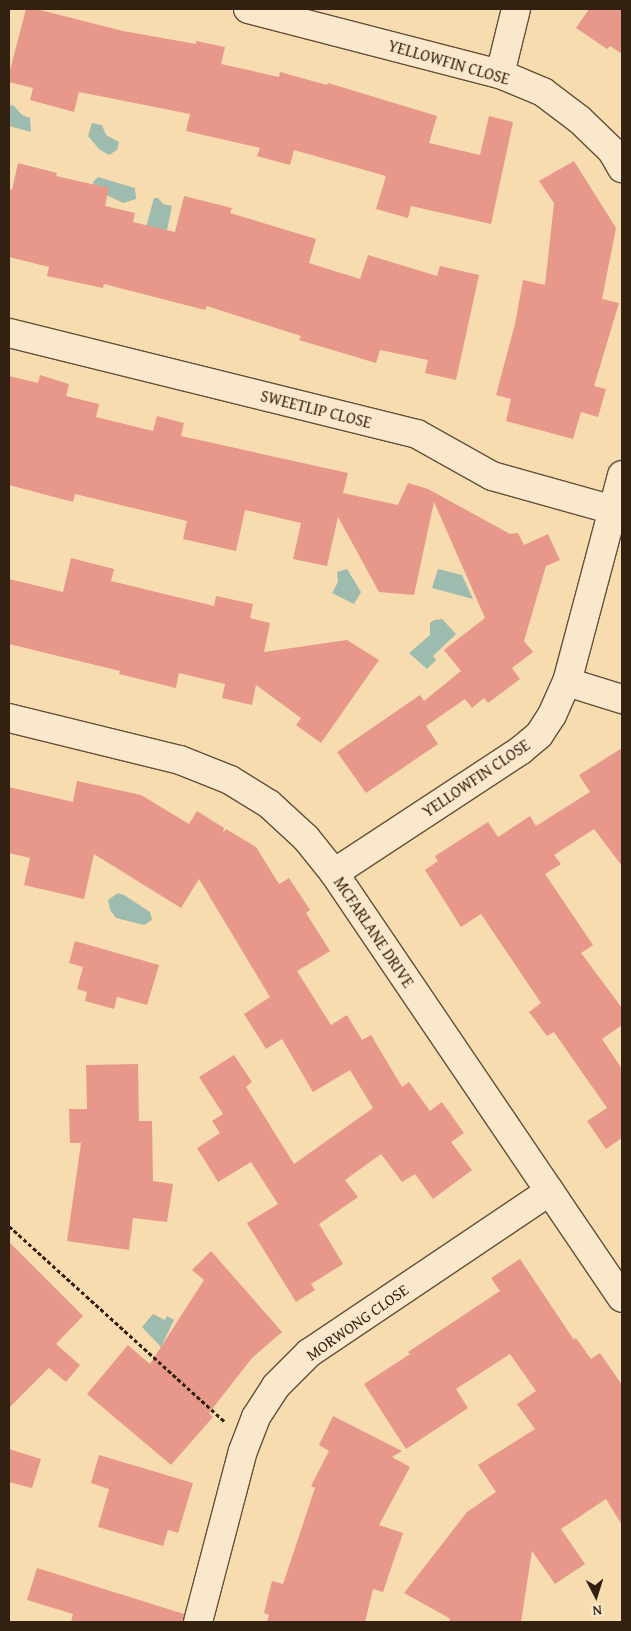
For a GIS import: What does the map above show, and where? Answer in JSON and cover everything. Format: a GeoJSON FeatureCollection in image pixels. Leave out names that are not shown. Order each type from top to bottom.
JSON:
{"type":"FeatureCollection","features":[{"type":"Feature","properties":{"kind":"street","name":"YELLOWFIN CLOSE"},"geometry":{"type":"LineString","coordinates":[[248,9],[500,74],[543,92],[580,120],[612,151],[622,168]]}},
{"type":"Feature","properties":{"kind":"street"},"geometry":{"type":"LineString","coordinates":[[500,74],[516,9]]}},
{"type":"Feature","properties":{"kind":"street","name":"SWEETLIP CLOSE"},"geometry":{"type":"LineString","coordinates":[[9,333],[417,434],[492,476],[614,510]]}},
{"type":"Feature","properties":{"kind":"street","name":"YELLOWFIN CLOSE"},"geometry":{"type":"LineString","coordinates":[[334,873],[520,750],[539,735],[552,715],[567,682],[622,475]]}},
{"type":"Feature","properties":{"kind":"street"},"geometry":{"type":"LineString","coordinates":[[567,682],[622,699]]}},
{"type":"Feature","properties":{"kind":"street","name":"MCFARLANE DRIVE"},"geometry":{"type":"LineString","coordinates":[[9,718],[180,760],[230,780],[269,804],[306,838],[334,873],[622,1298]]}},
{"type":"Feature","properties":{"kind":"street","name":"MORWONG CLOSE"},"geometry":{"type":"LineString","coordinates":[[198,1622],[247,1442],[256,1417],[276,1386],[309,1353],[550,1191]]}},
{"type":"Feature","properties":{"kind":"path"},"geometry":{"type":"LineString","coordinates":[[9,1226],[247,1442]]}},
{"type":"Feature","properties":{"kind":"shaded area"},"geometry":{"type":"Polygon","coordinates":[[[13,105],[22,115],[30,118],[31,132],[9,126],[9,106],[13,105]]]}},
{"type":"Feature","properties":{"kind":"shaded area"},"geometry":{"type":"Polygon","coordinates":[[[92,123],[102,125],[106,135],[119,142],[117,150],[109,155],[100,150],[88,136],[92,123]]]}},
{"type":"Feature","properties":{"kind":"shaded area"},"geometry":{"type":"Polygon","coordinates":[[[98,177],[135,188],[136,199],[123,203],[96,190],[93,182],[98,177]]]}},
{"type":"Feature","properties":{"kind":"shaded area"},"geometry":{"type":"Polygon","coordinates":[[[154,198],[158,198],[163,204],[172,206],[167,230],[146,227],[154,198]]]}},
{"type":"Feature","properties":{"kind":"shaded area"},"geometry":{"type":"Polygon","coordinates":[[[347,569],[361,592],[354,604],[332,593],[338,582],[337,572],[347,569]]]}},
{"type":"Feature","properties":{"kind":"shaded area"},"geometry":{"type":"Polygon","coordinates":[[[438,569],[462,575],[473,599],[432,588],[438,569]]]}},
{"type":"Feature","properties":{"kind":"shaded area"},"geometry":{"type":"Polygon","coordinates":[[[442,619],[456,634],[433,656],[436,660],[427,669],[409,653],[430,635],[430,623],[434,620],[442,619]]]}},
{"type":"Feature","properties":{"kind":"shaded area"},"geometry":{"type":"Polygon","coordinates":[[[118,893],[150,912],[152,920],[144,925],[116,918],[110,910],[108,900],[118,893]]]}},
{"type":"Feature","properties":{"kind":"shaded area"},"geometry":{"type":"Polygon","coordinates":[[[153,1314],[165,1320],[167,1316],[174,1320],[161,1347],[142,1327],[153,1314]]]}},
{"type":"Feature","properties":{"kind":"building"},"geometry":{"type":"Polygon","coordinates":[[[26,9],[36,9],[123,31],[196,44],[196,41],[225,47],[221,64],[279,77],[280,72],[327,85],[328,83],[437,116],[429,143],[480,155],[489,116],[513,122],[491,224],[411,206],[408,218],[376,209],[386,176],[294,150],[290,165],[257,156],[260,148],[186,131],[190,114],[79,92],[74,112],[30,100],[33,88],[9,82],[9,74],[26,9]]]}},
{"type":"Feature","properties":{"kind":"building"},"geometry":{"type":"Polygon","coordinates":[[[589,9],[622,9],[622,54],[610,46],[607,49],[576,28],[589,9]]]}},
{"type":"Feature","properties":{"kind":"building"},"geometry":{"type":"Polygon","coordinates":[[[574,161],[616,228],[602,299],[619,303],[594,386],[606,389],[598,417],[581,412],[573,439],[506,421],[511,399],[496,395],[515,324],[523,280],[545,285],[554,203],[539,181],[574,161]]]}},
{"type":"Feature","properties":{"kind":"building"},"geometry":{"type":"Polygon","coordinates":[[[18,163],[57,173],[56,176],[109,188],[105,206],[135,213],[133,222],[175,232],[184,196],[232,208],[230,213],[316,239],[309,263],[360,279],[368,255],[437,276],[440,266],[479,275],[456,380],[425,373],[428,360],[380,350],[376,363],[299,340],[301,336],[207,306],[205,310],[104,284],[103,288],[47,276],[49,267],[9,257],[9,189],[12,190],[18,163]]]}},
{"type":"Feature","properties":{"kind":"building"},"geometry":{"type":"Polygon","coordinates":[[[40,375],[69,384],[66,396],[99,404],[96,417],[153,431],[157,416],[184,423],[181,436],[348,473],[343,493],[398,505],[408,483],[428,489],[510,534],[518,533],[524,545],[548,534],[560,560],[546,566],[524,641],[533,652],[512,668],[520,679],[488,703],[484,698],[472,708],[465,699],[426,726],[438,744],[366,793],[337,752],[420,695],[424,701],[461,671],[444,650],[485,618],[434,502],[414,595],[379,592],[338,517],[327,566],[293,559],[301,523],[245,510],[236,551],[183,539],[187,521],[75,494],[73,502],[9,485],[9,376],[38,383],[40,375]]]}},
{"type":"Feature","properties":{"kind":"building"},"geometry":{"type":"Polygon","coordinates":[[[71,558],[114,569],[111,581],[214,606],[216,596],[253,604],[250,618],[270,623],[264,652],[347,640],[379,660],[321,743],[296,725],[301,718],[256,685],[252,705],[222,698],[225,684],[179,673],[176,688],[119,674],[120,671],[9,644],[9,579],[63,592],[71,558]]]}},
{"type":"Feature","properties":{"kind":"building"},"geometry":{"type":"Polygon","coordinates":[[[622,748],[622,866],[594,829],[554,855],[561,864],[545,874],[593,945],[581,953],[622,1008],[622,1025],[602,1039],[622,1069],[622,1138],[606,1149],[587,1121],[607,1108],[554,1032],[547,1036],[529,1012],[541,1003],[481,914],[461,927],[425,870],[438,861],[435,856],[488,822],[498,837],[530,816],[536,826],[590,792],[579,775],[622,748]]]}},
{"type":"Feature","properties":{"kind":"building"},"geometry":{"type":"Polygon","coordinates":[[[77,781],[141,795],[189,824],[197,811],[224,828],[223,833],[226,829],[256,847],[279,884],[289,878],[310,910],[306,913],[330,951],[297,971],[331,1025],[347,1015],[362,1040],[371,1035],[402,1087],[409,1082],[430,1111],[442,1102],[464,1133],[451,1142],[472,1170],[433,1199],[415,1174],[402,1182],[381,1154],[345,1180],[358,1197],[319,1224],[343,1264],[311,1284],[315,1290],[296,1302],[247,1223],[278,1204],[251,1162],[218,1182],[197,1148],[220,1133],[212,1121],[223,1114],[199,1077],[234,1055],[252,1082],[246,1087],[294,1164],[373,1108],[350,1070],[313,1092],[282,1039],[266,1049],[244,1014],[270,997],[199,879],[181,908],[94,854],[84,899],[24,885],[30,858],[9,853],[9,787],[73,802],[77,781]]]}},
{"type":"Feature","properties":{"kind":"building"},"geometry":{"type":"Polygon","coordinates":[[[75,941],[159,965],[147,1005],[117,997],[114,1009],[85,1001],[87,992],[77,989],[83,967],[69,963],[75,941]]]}},
{"type":"Feature","properties":{"kind":"building"},"geometry":{"type":"Polygon","coordinates":[[[138,1064],[139,1121],[152,1121],[153,1181],[173,1184],[167,1222],[133,1218],[129,1250],[67,1241],[81,1143],[70,1143],[69,1109],[87,1109],[86,1065],[138,1064]]]}},
{"type":"Feature","properties":{"kind":"building"},"geometry":{"type":"Polygon","coordinates":[[[9,1242],[83,1316],[56,1344],[80,1365],[66,1382],[49,1368],[9,1408],[9,1242]]]}},
{"type":"Feature","properties":{"kind":"building"},"geometry":{"type":"Polygon","coordinates":[[[211,1251],[282,1332],[252,1358],[209,1413],[213,1417],[171,1465],[87,1394],[128,1345],[150,1364],[204,1280],[192,1270],[211,1251]]]}},
{"type":"Feature","properties":{"kind":"building"},"geometry":{"type":"Polygon","coordinates":[[[520,1259],[574,1340],[576,1338],[591,1359],[600,1353],[622,1385],[622,1525],[606,1499],[561,1529],[585,1564],[555,1584],[532,1551],[521,1622],[450,1622],[449,1618],[404,1593],[467,1512],[496,1492],[478,1465],[535,1429],[517,1404],[536,1391],[510,1354],[456,1389],[468,1408],[406,1449],[364,1384],[410,1354],[408,1352],[500,1291],[491,1278],[520,1259]]]}},
{"type":"Feature","properties":{"kind":"building"},"geometry":{"type":"Polygon","coordinates":[[[333,1416],[402,1451],[392,1457],[410,1467],[379,1525],[403,1533],[383,1592],[373,1589],[365,1622],[267,1622],[269,1615],[264,1613],[272,1581],[283,1584],[315,1488],[311,1486],[329,1451],[319,1445],[333,1416]]]}},
{"type":"Feature","properties":{"kind":"building"},"geometry":{"type":"Polygon","coordinates":[[[9,1449],[41,1459],[32,1488],[9,1482],[9,1449]]]}},
{"type":"Feature","properties":{"kind":"building"},"geometry":{"type":"Polygon","coordinates":[[[99,1455],[193,1483],[178,1533],[168,1530],[163,1546],[98,1527],[109,1489],[91,1483],[99,1455]]]}},
{"type":"Feature","properties":{"kind":"building"},"geometry":{"type":"Polygon","coordinates":[[[37,1568],[184,1614],[183,1622],[71,1622],[73,1614],[27,1600],[37,1568]]]}}]}
